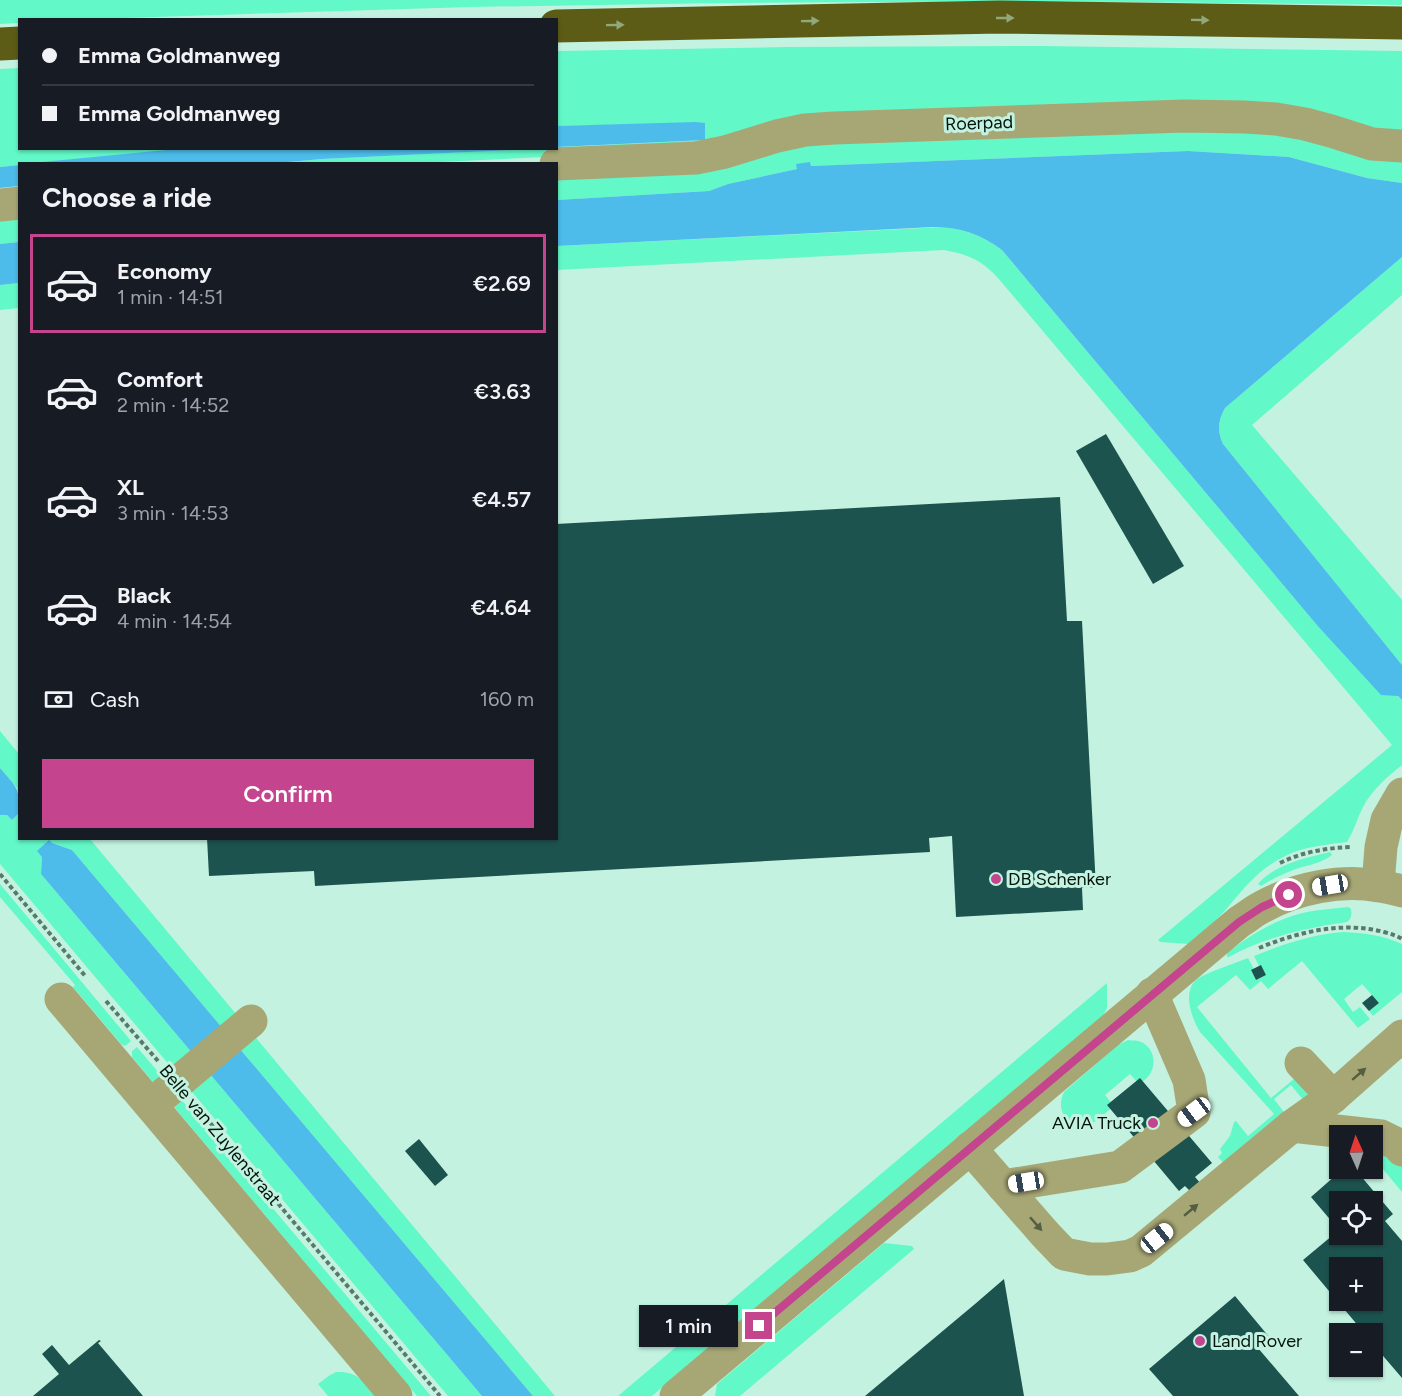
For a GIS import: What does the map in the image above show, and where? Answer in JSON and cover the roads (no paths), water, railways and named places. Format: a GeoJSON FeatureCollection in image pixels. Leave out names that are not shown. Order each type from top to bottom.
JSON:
{"type":"FeatureCollection","features":[{"type":"Feature","properties":{"kind":"highway"},"geometry":{"type":"LineString","coordinates":[[558,26],[1000,17],[1402,23]]}},
{"type":"Feature","properties":{"kind":"highway"},"geometry":{"type":"LineString","coordinates":[[0,44],[18,43]]}},
{"type":"Feature","properties":{"kind":"street","name":"Roerpad"},"geometry":{"type":"LineString","coordinates":[[558,164],[696,158],[805,130],[1184,116],[1275,119],[1331,131],[1372,144],[1402,146]]}},
{"type":"Feature","properties":{"kind":"street"},"geometry":{"type":"LineString","coordinates":[[0,205],[18,203]]}},
{"type":"Feature","properties":{"kind":"street"},"geometry":{"type":"LineString","coordinates":[[676,1396],[1239,922],[1262,907],[1311,888],[1347,884],[1390,888],[1381,847],[1387,820],[1402,794]]}},
{"type":"Feature","properties":{"kind":"street"},"geometry":{"type":"LineString","coordinates":[[1003,1186],[1120,1167],[1194,1112],[1189,1080],[1152,994]]}},
{"type":"Feature","properties":{"kind":"street","name":"Belle van Zuylenstraat"},"geometry":{"type":"LineString","coordinates":[[61,999],[396,1396]]}},
{"type":"Feature","properties":{"kind":"street"},"geometry":{"type":"LineString","coordinates":[[151,1105],[251,1021]]}},
{"type":"Feature","properties":{"kind":"street"},"geometry":{"type":"LineString","coordinates":[[970,1148],[1064,1254],[1107,1260],[1130,1256],[1141,1251],[1292,1126],[1333,1097],[1402,1036]]}},
{"type":"Feature","properties":{"kind":"street"},"geometry":{"type":"LineString","coordinates":[[1301,1063],[1333,1097]]}},
{"type":"Feature","properties":{"kind":"street"},"geometry":{"type":"LineString","coordinates":[[1292,1126],[1381,1136],[1398,1144],[1402,1150]]}},
{"type":"Feature","properties":{"kind":"water"},"geometry":{"type":"Polygon","coordinates":[[[696,122],[705,123],[705,140],[558,147],[558,126],[696,122]]]}},
{"type":"Feature","properties":{"kind":"water"},"geometry":{"type":"Polygon","coordinates":[[[166,150],[512,150],[288,162],[41,162],[166,150]]]}},
{"type":"Feature","properties":{"kind":"water"},"geometry":{"type":"Polygon","coordinates":[[[1188,151],[1289,157],[1367,178],[1402,183],[1402,257],[1225,408],[1219,426],[1223,444],[1402,665],[1402,700],[1398,696],[1381,695],[1316,624],[1002,250],[986,240],[961,230],[933,227],[558,246],[558,200],[709,191],[728,184],[797,169],[796,164],[810,162],[811,166],[1188,151]]]}},
{"type":"Feature","properties":{"kind":"water"},"geometry":{"type":"Polygon","coordinates":[[[18,165],[18,186],[0,188],[0,167],[18,165]]]}},
{"type":"Feature","properties":{"kind":"water"},"geometry":{"type":"Polygon","coordinates":[[[18,242],[18,283],[0,285],[0,244],[18,242]]]}},
{"type":"Feature","properties":{"kind":"water"},"geometry":{"type":"Polygon","coordinates":[[[0,768],[18,792],[18,814],[12,820],[7,815],[0,815],[0,768]]]}},
{"type":"Feature","properties":{"kind":"water"},"geometry":{"type":"Polygon","coordinates":[[[49,840],[72,850],[533,1396],[482,1396],[41,874],[42,857],[37,851],[49,840]]]}},
{"type":"Feature","properties":{"kind":"place","name":"DB Schenker"},"geometry":{"type":"Point","coordinates":[996,879]}},
{"type":"Feature","properties":{"kind":"place","name":"AVIA Truck"},"geometry":{"type":"Point","coordinates":[1153,1123]}},
{"type":"Feature","properties":{"kind":"place","name":"Land Rover"},"geometry":{"type":"Point","coordinates":[1200,1341]}}]}
